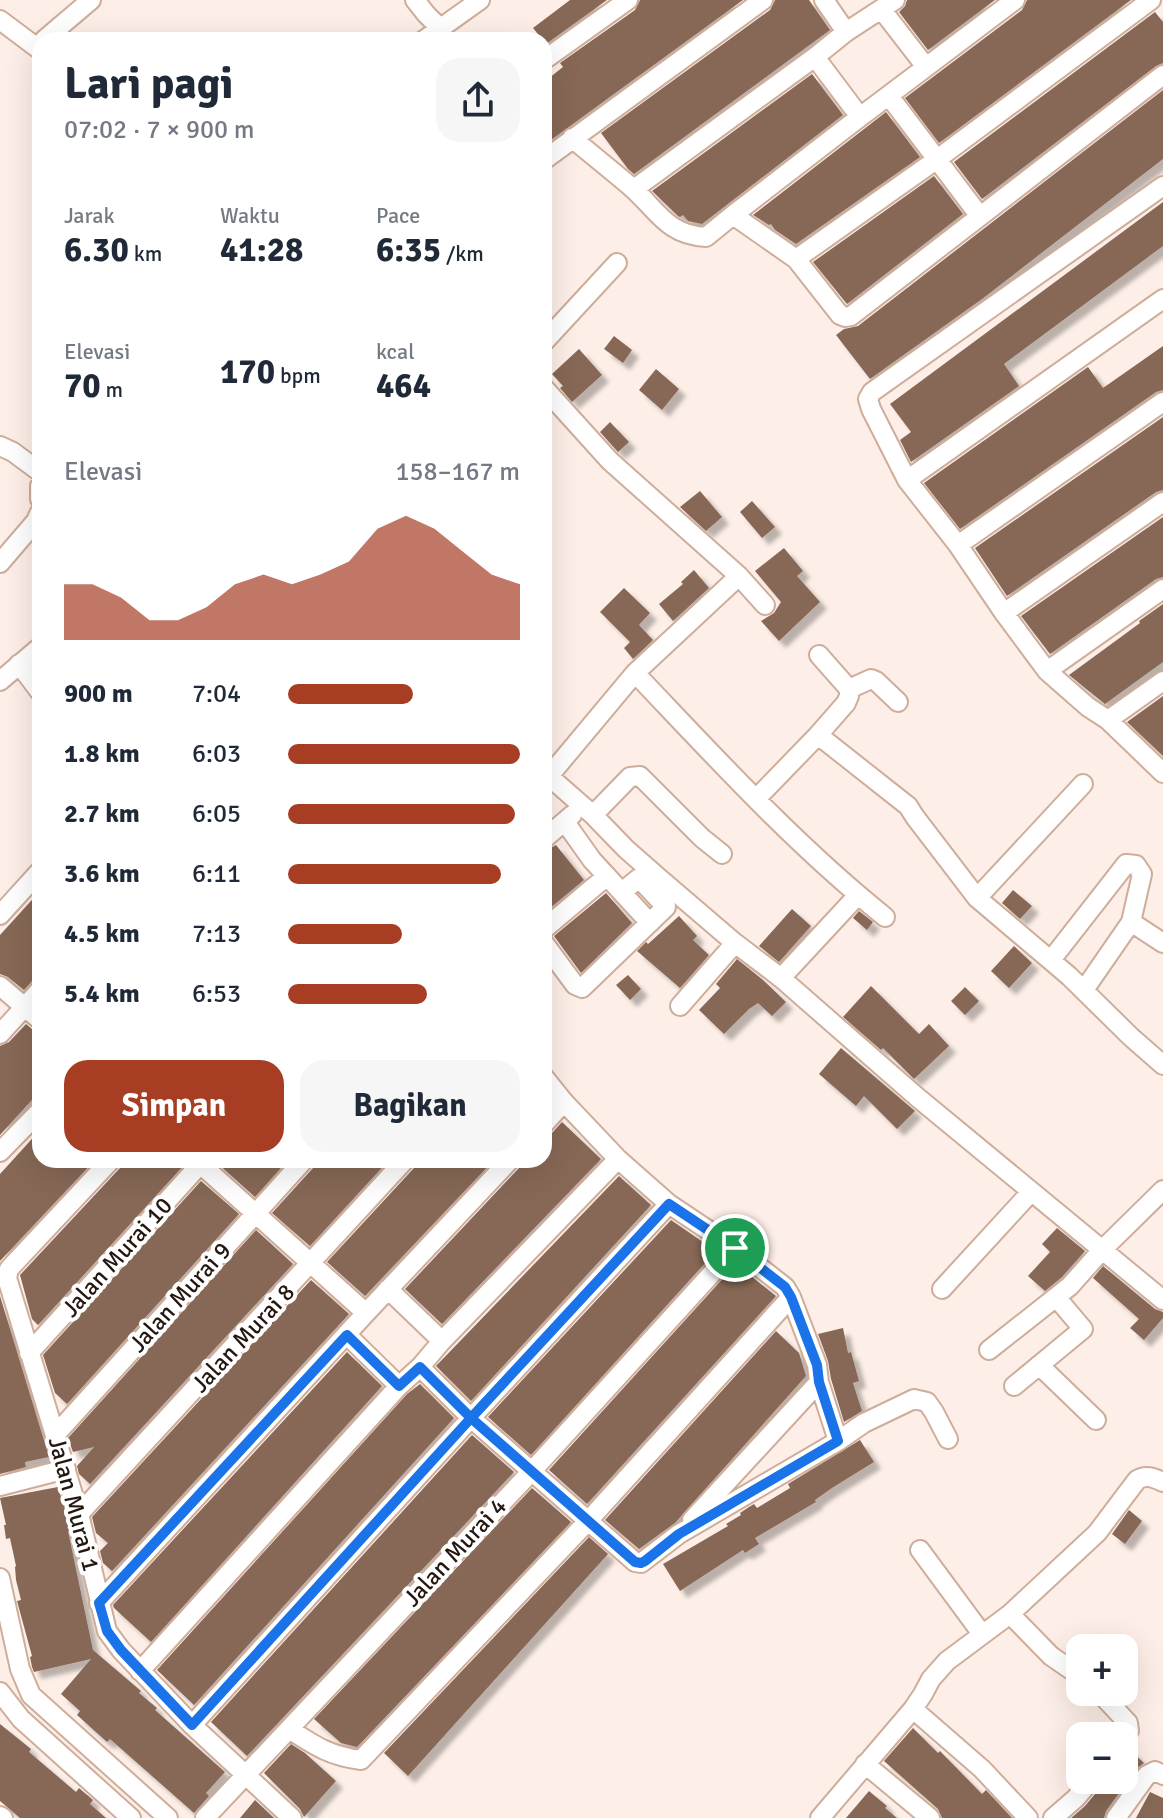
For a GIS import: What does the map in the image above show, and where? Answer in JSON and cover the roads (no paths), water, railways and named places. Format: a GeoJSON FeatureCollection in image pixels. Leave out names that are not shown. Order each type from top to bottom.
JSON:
{"type":"FeatureCollection","features":[{"type":"Feature","properties":{"kind":"street"},"geometry":{"type":"LineString","coordinates":[[55,32],[91,0]]}},
{"type":"Feature","properties":{"kind":"street"},"geometry":{"type":"LineString","coordinates":[[415,0],[441,29]]}},
{"type":"Feature","properties":{"kind":"street"},"geometry":{"type":"LineString","coordinates":[[436,32],[480,0]]}},
{"type":"Feature","properties":{"kind":"street"},"geometry":{"type":"LineString","coordinates":[[552,54],[628,0]]}},
{"type":"Feature","properties":{"kind":"street"},"geometry":{"type":"LineString","coordinates":[[552,154],[763,0]]}},
{"type":"Feature","properties":{"kind":"street"},"geometry":{"type":"LineString","coordinates":[[824,0],[846,32]]}},
{"type":"Feature","properties":{"kind":"street"},"geometry":{"type":"LineString","coordinates":[[572,138],[634,189],[660,218],[681,232],[706,237],[1015,0]]}},
{"type":"Feature","properties":{"kind":"street"},"geometry":{"type":"LineString","coordinates":[[796,259],[936,160],[1151,0]]}},
{"type":"Feature","properties":{"kind":"street"},"geometry":{"type":"LineString","coordinates":[[1158,0],[1163,5]]}},
{"type":"Feature","properties":{"kind":"street"},"geometry":{"type":"LineString","coordinates":[[634,189],[846,32],[888,5],[926,67]]}},
{"type":"Feature","properties":{"kind":"street"},"geometry":{"type":"LineString","coordinates":[[0,20],[32,40]]}},
{"type":"Feature","properties":{"kind":"street"},"geometry":{"type":"LineString","coordinates":[[815,57],[860,117]]}},
{"type":"Feature","properties":{"kind":"street"},"geometry":{"type":"LineString","coordinates":[[733,215],[796,259],[840,315],[851,316],[1163,75]]}},
{"type":"Feature","properties":{"kind":"street"},"geometry":{"type":"LineString","coordinates":[[889,96],[979,215]]}},
{"type":"Feature","properties":{"kind":"street"},"geometry":{"type":"LineString","coordinates":[[1163,186],[872,392],[868,399],[907,480],[958,545],[1047,671],[1108,720],[1163,773]]}},
{"type":"Feature","properties":{"kind":"street"},"geometry":{"type":"LineString","coordinates":[[552,333],[617,263]]}},
{"type":"Feature","properties":{"kind":"street"},"geometry":{"type":"LineString","coordinates":[[907,480],[1163,299]]}},
{"type":"Feature","properties":{"kind":"street"},"geometry":{"type":"LineString","coordinates":[[552,397],[610,461],[739,576],[765,605]]}},
{"type":"Feature","properties":{"kind":"street"},"geometry":{"type":"LineString","coordinates":[[958,545],[1163,402]]}},
{"type":"Feature","properties":{"kind":"street"},"geometry":{"type":"LineString","coordinates":[[0,446],[32,466]]}},
{"type":"Feature","properties":{"kind":"street"},"geometry":{"type":"LineString","coordinates":[[1004,613],[1163,502]]}},
{"type":"Feature","properties":{"kind":"street"},"geometry":{"type":"LineString","coordinates":[[0,563],[32,526]]}},
{"type":"Feature","properties":{"kind":"street"},"geometry":{"type":"LineString","coordinates":[[552,767],[635,673],[739,576]]}},
{"type":"Feature","properties":{"kind":"street"},"geometry":{"type":"LineString","coordinates":[[1047,671],[1163,589]]}},
{"type":"Feature","properties":{"kind":"street"},"geometry":{"type":"LineString","coordinates":[[0,681],[32,653]]}},
{"type":"Feature","properties":{"kind":"street"},"geometry":{"type":"LineString","coordinates":[[756,799],[846,703],[849,689],[819,655]]}},
{"type":"Feature","properties":{"kind":"street"},"geometry":{"type":"LineString","coordinates":[[19,664],[32,681]]}},
{"type":"Feature","properties":{"kind":"street"},"geometry":{"type":"LineString","coordinates":[[635,673],[756,799],[885,917]]}},
{"type":"Feature","properties":{"kind":"street"},"geometry":{"type":"LineString","coordinates":[[849,689],[871,679],[898,702]]}},
{"type":"Feature","properties":{"kind":"street"},"geometry":{"type":"LineString","coordinates":[[1108,720],[1163,681]]}},
{"type":"Feature","properties":{"kind":"street"},"geometry":{"type":"LineString","coordinates":[[818,735],[908,806],[977,898],[1051,960],[1163,1065]]}},
{"type":"Feature","properties":{"kind":"street"},"geometry":{"type":"LineString","coordinates":[[552,833],[630,777],[640,776],[722,854]]}},
{"type":"Feature","properties":{"kind":"street"},"geometry":{"type":"LineString","coordinates":[[552,779],[626,849],[735,943],[781,978],[917,1097],[1163,1300]]}},
{"type":"Feature","properties":{"kind":"street"},"geometry":{"type":"LineString","coordinates":[[977,898],[1083,784]]}},
{"type":"Feature","properties":{"kind":"street"},"geometry":{"type":"LineString","coordinates":[[552,954],[575,985],[582,988],[667,906],[639,878],[622,892],[592,860],[565,822]]}},
{"type":"Feature","properties":{"kind":"street"},"geometry":{"type":"LineString","coordinates":[[1051,960],[1121,869],[1126,864],[1136,865],[1142,874],[1131,922],[1084,990]]}},
{"type":"Feature","properties":{"kind":"street"},"geometry":{"type":"LineString","coordinates":[[552,922],[607,876]]}},
{"type":"Feature","properties":{"kind":"street"},"geometry":{"type":"LineString","coordinates":[[0,915],[32,880]]}},
{"type":"Feature","properties":{"kind":"street"},"geometry":{"type":"LineString","coordinates":[[781,978],[858,895]]}},
{"type":"Feature","properties":{"kind":"street"},"geometry":{"type":"LineString","coordinates":[[1131,922],[1163,943]]}},
{"type":"Feature","properties":{"kind":"street"},"geometry":{"type":"LineString","coordinates":[[680,1006],[735,943]]}},
{"type":"Feature","properties":{"kind":"street"},"geometry":{"type":"LineString","coordinates":[[0,986],[32,1013]]}},
{"type":"Feature","properties":{"kind":"street"},"geometry":{"type":"LineString","coordinates":[[0,1034],[32,999]]}},
{"type":"Feature","properties":{"kind":"street"},"geometry":{"type":"LineString","coordinates":[[552,1087],[618,1159],[669,1204],[735,1248],[785,1287],[817,1365],[819,1382],[838,1441]]}},
{"type":"Feature","properties":{"kind":"street"},"geometry":{"type":"LineString","coordinates":[[552,1115],[564,1102]]}},
{"type":"Feature","properties":{"kind":"street"},"geometry":{"type":"LineString","coordinates":[[0,1152],[32,1119]]}},
{"type":"Feature","properties":{"kind":"street"},"geometry":{"type":"LineString","coordinates":[[140,1671],[399,1386],[618,1159]]}},
{"type":"Feature","properties":{"kind":"street","name":"Jalan Murai 1"},"geometry":{"type":"LineString","coordinates":[[104,1168],[9,1269],[7,1278],[79,1514],[107,1631],[192,1725],[292,1818]]}},
{"type":"Feature","properties":{"kind":"street","name":"Jalan Murai 10"},"geometry":{"type":"LineString","coordinates":[[29,1353],[194,1168]]}},
{"type":"Feature","properties":{"kind":"street"},"geometry":{"type":"LineString","coordinates":[[207,1168],[366,1313]]}},
{"type":"Feature","properties":{"kind":"street","name":"Jalan Murai 9"},"geometry":{"type":"LineString","coordinates":[[56,1434],[297,1168]]}},
{"type":"Feature","properties":{"kind":"street","name":"Jalan Murai 8"},"geometry":{"type":"LineString","coordinates":[[79,1514],[398,1168]]}},
{"type":"Feature","properties":{"kind":"street"},"geometry":{"type":"LineString","coordinates":[[99,1603],[502,1168]]}},
{"type":"Feature","properties":{"kind":"street"},"geometry":{"type":"LineString","coordinates":[[989,1350],[1070,1286],[1163,1190]]}},
{"type":"Feature","properties":{"kind":"street"},"geometry":{"type":"LineString","coordinates":[[942,1289],[1031,1192]]}},
{"type":"Feature","properties":{"kind":"street"},"geometry":{"type":"LineString","coordinates":[[192,1725],[669,1204]]}},
{"type":"Feature","properties":{"kind":"street","name":"Jalan Murai 4"},"geometry":{"type":"LineString","coordinates":[[205,1818],[532,1471],[735,1248]]}},
{"type":"Feature","properties":{"kind":"street"},"geometry":{"type":"LineString","coordinates":[[388,1289],[442,1341]]}},
{"type":"Feature","properties":{"kind":"street"},"geometry":{"type":"LineString","coordinates":[[289,1729],[319,1748],[341,1757],[361,1760],[588,1521],[791,1297]]}},
{"type":"Feature","properties":{"kind":"street"},"geometry":{"type":"LineString","coordinates":[[1014,1386],[1083,1329],[1056,1297]]}},
{"type":"Feature","properties":{"kind":"street"},"geometry":{"type":"LineString","coordinates":[[347,1335],[399,1386]]}},
{"type":"Feature","properties":{"kind":"street"},"geometry":{"type":"LineString","coordinates":[[1039,1365],[1096,1420]]}},
{"type":"Feature","properties":{"kind":"street"},"geometry":{"type":"LineString","coordinates":[[420,1367],[471,1418],[635,1562],[641,1563],[679,1534],[864,1423],[914,1399],[927,1402],[948,1439]]}},
{"type":"Feature","properties":{"kind":"street"},"geometry":{"type":"LineString","coordinates":[[679,1534],[819,1382]]}},
{"type":"Feature","properties":{"kind":"street"},"geometry":{"type":"LineString","coordinates":[[0,1486],[66,1469]]}},
{"type":"Feature","properties":{"kind":"street"},"geometry":{"type":"LineString","coordinates":[[820,1818],[913,1709],[931,1679],[947,1661],[1010,1614],[1097,1533],[1137,1480],[1147,1476],[1163,1482]]}},
{"type":"Feature","properties":{"kind":"street"},"geometry":{"type":"LineString","coordinates":[[920,1550],[982,1634]]}},
{"type":"Feature","properties":{"kind":"street"},"geometry":{"type":"LineString","coordinates":[[0,1578],[20,1669],[31,1695],[168,1818]]}},
{"type":"Feature","properties":{"kind":"street"},"geometry":{"type":"LineString","coordinates":[[1010,1614],[1051,1656],[1066,1666]]}},
{"type":"Feature","properties":{"kind":"street"},"geometry":{"type":"LineString","coordinates":[[0,1692],[21,1719],[131,1818]]}},
{"type":"Feature","properties":{"kind":"street"},"geometry":{"type":"LineString","coordinates":[[1112,1706],[1127,1722]]}},
{"type":"Feature","properties":{"kind":"street"},"geometry":{"type":"LineString","coordinates":[[913,1709],[982,1769],[1028,1818]]}},
{"type":"Feature","properties":{"kind":"street"},"geometry":{"type":"LineString","coordinates":[[865,1764],[930,1818]]}},
{"type":"Feature","properties":{"kind":"street"},"geometry":{"type":"LineString","coordinates":[[1116,1818],[1147,1775],[1155,1771],[1163,1775]]}},
{"type":"Feature","properties":{"kind":"street"},"geometry":{"type":"LineString","coordinates":[[1053,1818],[1079,1794]]}}]}
